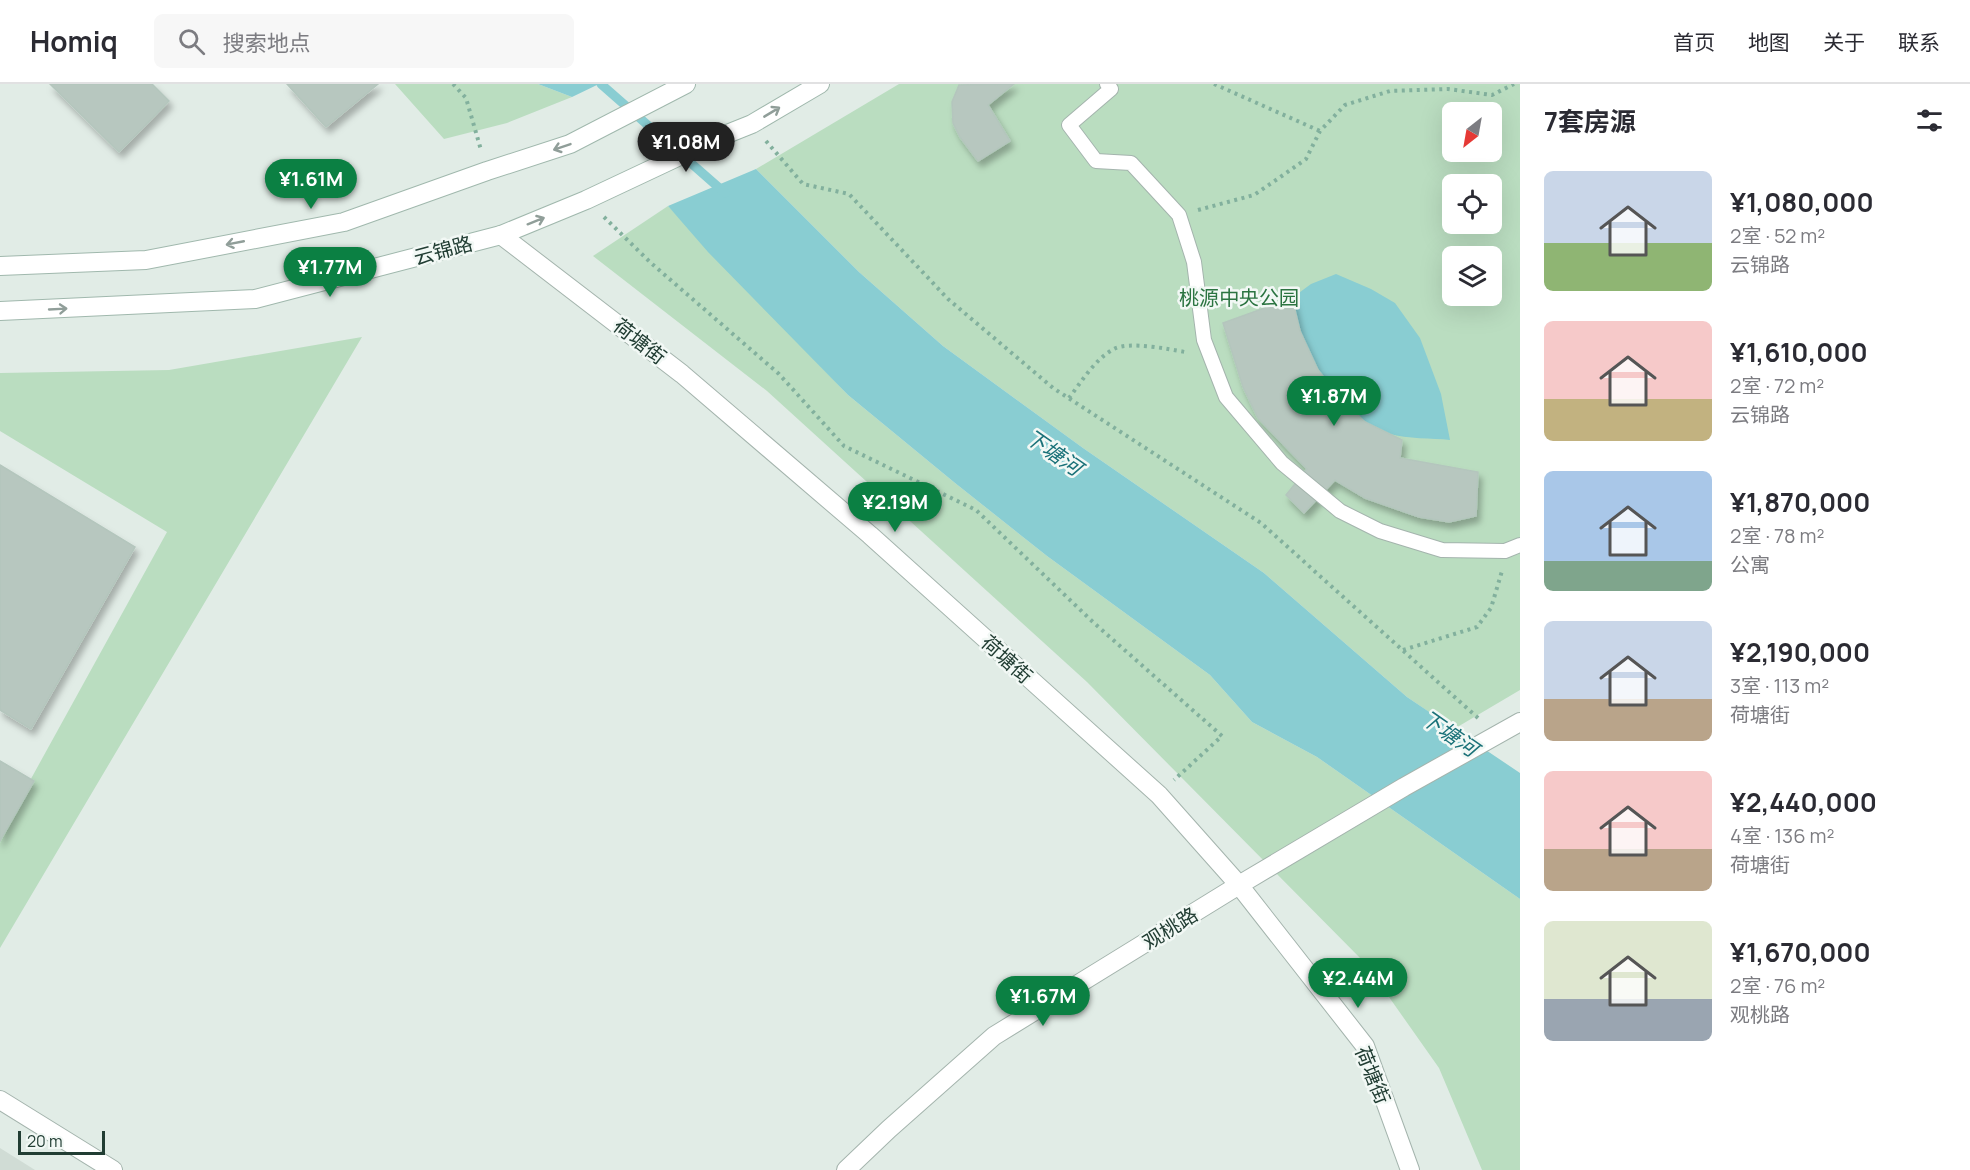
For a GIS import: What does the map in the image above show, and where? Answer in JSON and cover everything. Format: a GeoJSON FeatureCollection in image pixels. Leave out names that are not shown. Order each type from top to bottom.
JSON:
{"type":"FeatureCollection","features":[{"type":"Feature","properties":{"kind":"street","name":"云锦路"},"geometry":{"type":"LineString","coordinates":[[0,312],[255,299],[501,235],[586,200],[752,124],[820,84]]}},
{"type":"Feature","properties":{"kind":"street"},"geometry":{"type":"LineString","coordinates":[[0,266],[146,260],[344,222],[570,144],[680,87]]}},
{"type":"Feature","properties":{"kind":"street","name":"荷塘街"},"geometry":{"type":"LineString","coordinates":[[501,235],[682,374],[870,535],[1158,795],[1239,885],[1365,1046],[1410,1170]]}},
{"type":"Feature","properties":{"kind":"street","name":"观桃路"},"geometry":{"type":"LineString","coordinates":[[846,1170],[994,1036],[1239,885],[1404,787],[1520,722]]}},
{"type":"Feature","properties":{"kind":"street"},"geometry":{"type":"LineString","coordinates":[[0,1100],[113,1170]]}},
{"type":"Feature","properties":{"kind":"lane"},"geometry":{"type":"LineString","coordinates":[[1107,84],[1111,89],[1070,125],[1096,160],[1131,163],[1179,215],[1194,262],[1204,340],[1226,397],[1282,463],[1340,511],[1380,531],[1442,550],[1505,551],[1520,545]]}},
{"type":"Feature","properties":{"kind":"path"},"geometry":{"type":"LineString","coordinates":[[453,84],[466,98],[487,171]]}},
{"type":"Feature","properties":{"kind":"path"},"geometry":{"type":"LineString","coordinates":[[1214,84],[1320,131]]}},
{"type":"Feature","properties":{"kind":"path"},"geometry":{"type":"LineString","coordinates":[[1179,215],[1254,195],[1306,159],[1320,131],[1345,105],[1390,91],[1447,86],[1492,95],[1514,84]]}},
{"type":"Feature","properties":{"kind":"path"},"geometry":{"type":"LineString","coordinates":[[752,124],[803,184],[849,194],[948,299],[1053,388],[1261,524],[1496,735]]}},
{"type":"Feature","properties":{"kind":"path"},"geometry":{"type":"LineString","coordinates":[[586,200],[651,263],[779,374],[844,446],[976,510],[1094,623],[1222,736],[1158,795]]}},
{"type":"Feature","properties":{"kind":"path"},"geometry":{"type":"LineString","coordinates":[[1069,398],[1095,364],[1116,348],[1152,346],[1210,356]]}},
{"type":"Feature","properties":{"kind":"path"},"geometry":{"type":"LineString","coordinates":[[1402,650],[1477,627],[1491,608],[1500,581],[1505,551]]}},
{"type":"Feature","properties":{"kind":"shaded area"},"geometry":{"type":"Polygon","coordinates":[[[0,1148],[35,1170],[0,1170],[0,1148]]]}},
{"type":"Feature","properties":{"kind":"green space"},"geometry":{"type":"Polygon","coordinates":[[[395,84],[538,84],[572,97],[507,123],[444,139],[395,84]]]}},
{"type":"Feature","properties":{"kind":"green space","name":"桃源中央公园"},"geometry":{"type":"Polygon","coordinates":[[[899,84],[1520,84],[1520,690],[1454,729],[1407,697],[1264,573],[1083,448],[943,346],[859,272],[756,169],[899,84]]]}},
{"type":"Feature","properties":{"kind":"green space"},"geometry":{"type":"Polygon","coordinates":[[[668,206],[848,395],[955,483],[1047,556],[1210,675],[1252,722],[1317,757],[1520,899],[1520,1170],[1482,1170],[1439,1068],[1365,963],[1087,682],[767,391],[593,256],[668,206]]]}},
{"type":"Feature","properties":{"kind":"green space"},"geometry":{"type":"Polygon","coordinates":[[[362,337],[0,948],[0,835],[167,532],[0,431],[0,373],[169,370],[362,337]]]}},
{"type":"Feature","properties":{"kind":"water"},"geometry":{"type":"Polygon","coordinates":[[[538,84],[599,84],[572,97],[538,84]]]}},
{"type":"Feature","properties":{"kind":"water"},"geometry":{"type":"Polygon","coordinates":[[[756,169],[859,272],[943,346],[1083,448],[1264,573],[1407,697],[1520,773],[1520,899],[1317,757],[1252,722],[1210,675],[1047,556],[848,395],[708,252],[668,206],[756,169]]]}},
{"type":"Feature","properties":{"kind":"water"},"geometry":{"type":"Polygon","coordinates":[[[1336,274],[1371,289],[1395,303],[1420,338],[1441,394],[1450,440],[1397,436],[1375,427],[1360,418],[1347,406],[1323,376],[1313,360],[1300,329],[1292,298],[1311,284],[1336,274]]]}},
{"type":"Feature","properties":{"kind":"building"},"geometry":{"type":"Polygon","coordinates":[[[50,84],[152,84],[169,101],[119,152],[50,84]]]}},
{"type":"Feature","properties":{"kind":"building"},"geometry":{"type":"Polygon","coordinates":[[[287,84],[378,84],[326,127],[287,84]]]}},
{"type":"Feature","properties":{"kind":"building"},"geometry":{"type":"Polygon","coordinates":[[[1014,84],[988,105],[1010,141],[978,161],[960,137],[953,123],[952,102],[959,85],[1014,84]]]}},
{"type":"Feature","properties":{"kind":"building"},"geometry":{"type":"Polygon","coordinates":[[[1292,298],[1300,331],[1318,370],[1344,402],[1365,422],[1402,440],[1400,458],[1478,472],[1476,516],[1449,522],[1419,517],[1365,498],[1335,480],[1304,513],[1286,495],[1307,469],[1258,418],[1243,387],[1223,323],[1292,298]]]}},
{"type":"Feature","properties":{"kind":"building"},"geometry":{"type":"Polygon","coordinates":[[[0,465],[135,547],[31,729],[0,710],[0,465]]]}},
{"type":"Feature","properties":{"kind":"building"},"geometry":{"type":"Polygon","coordinates":[[[0,761],[34,781],[0,841],[0,761]]]}},
{"type":"Feature","properties":{"kind":"waterway","name":"下塘河"},"geometry":{"type":"LineString","coordinates":[[601,84],[725,193]]}}]}
